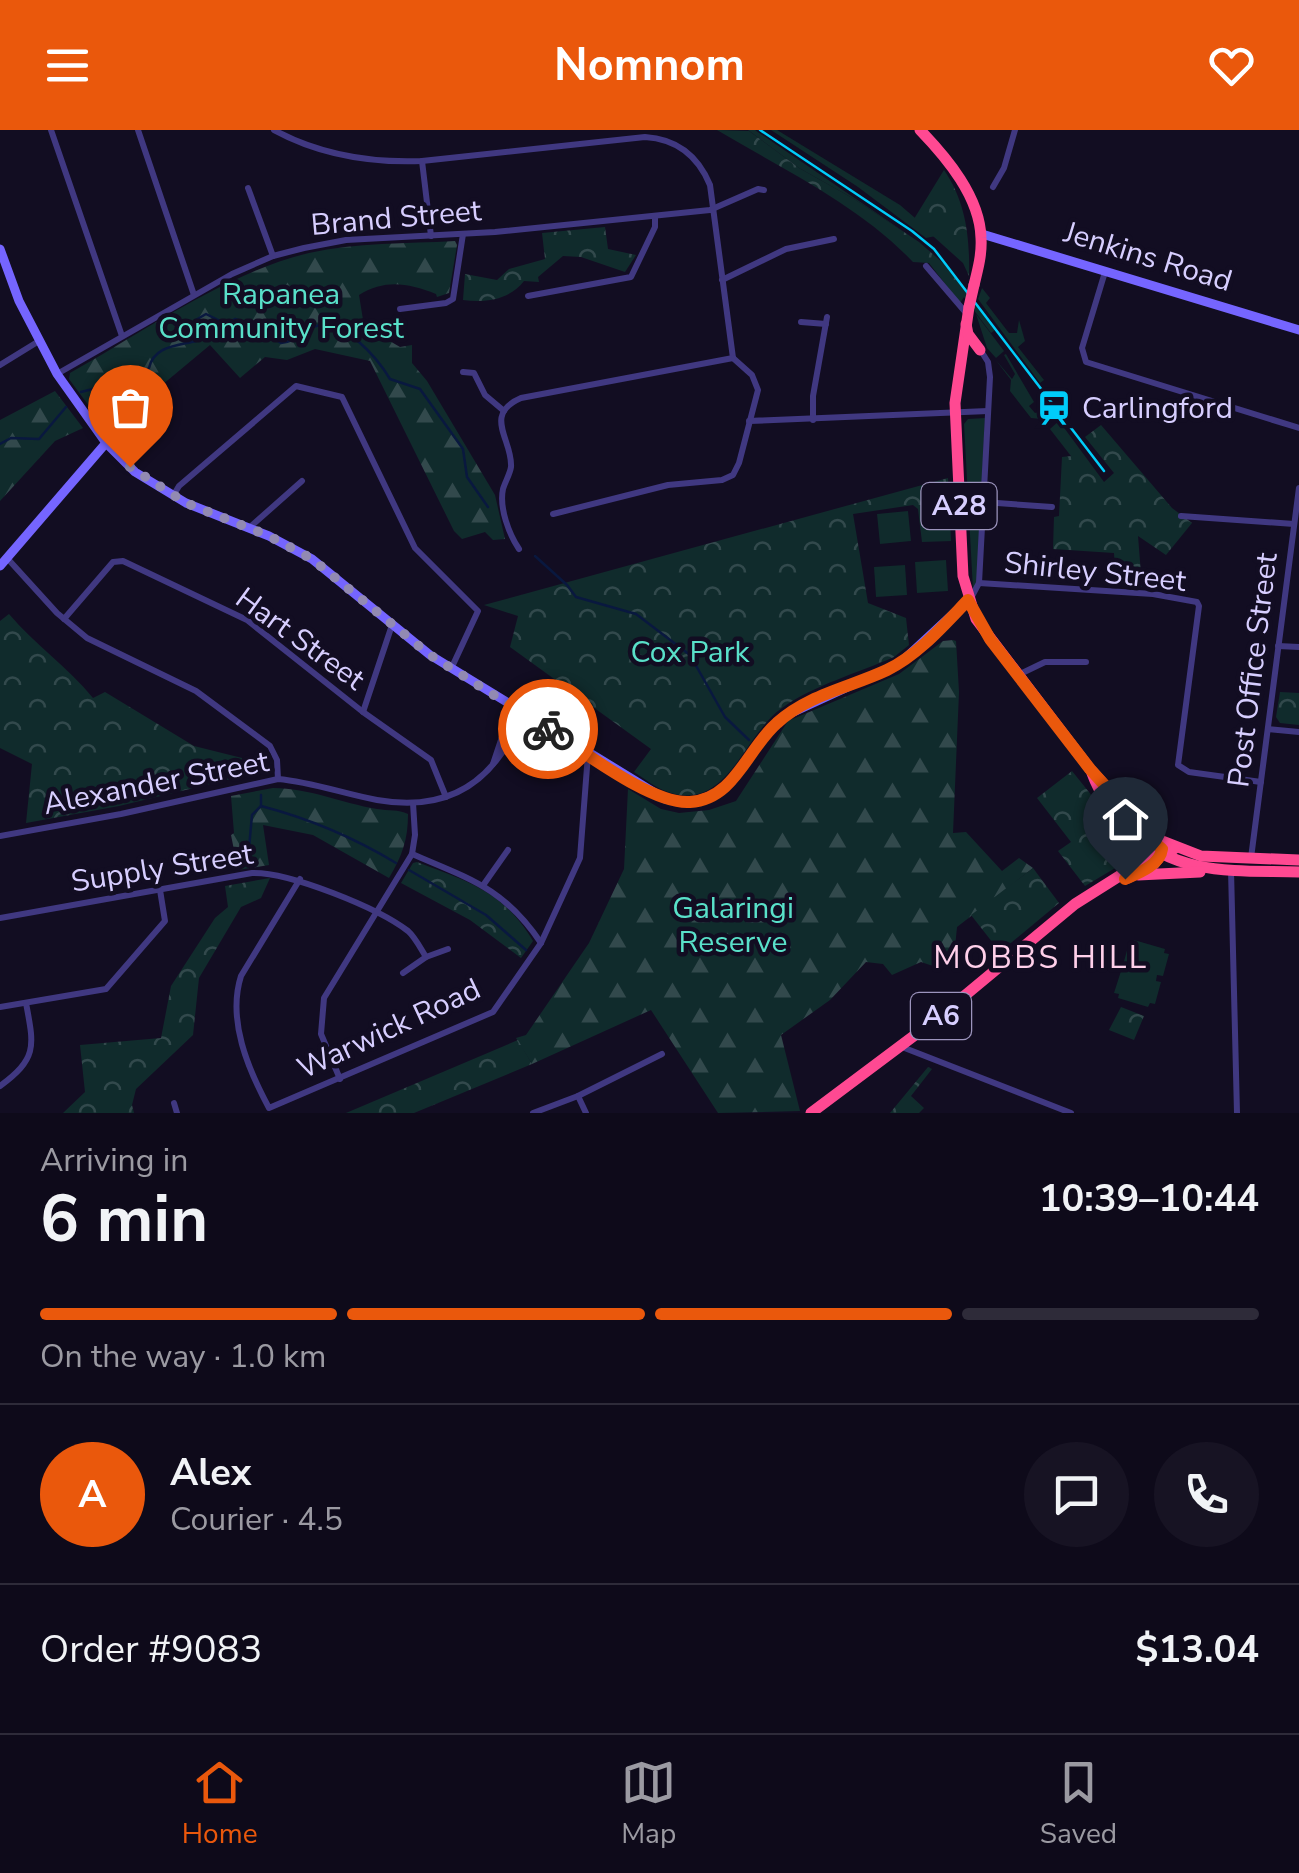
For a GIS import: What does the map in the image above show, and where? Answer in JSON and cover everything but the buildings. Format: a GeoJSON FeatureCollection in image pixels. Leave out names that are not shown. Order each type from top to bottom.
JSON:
{"type":"FeatureCollection","features":[{"type":"Feature","properties":{"kind":"highway"},"geometry":{"type":"LineString","coordinates":[[920,130],[958,175],[982,234]]}},
{"type":"Feature","properties":{"kind":"highway","name":"A28"},"geometry":{"type":"LineString","coordinates":[[982,234],[956,411],[960,538],[968,600],[982,627],[1090,769],[1154,836],[1201,856],[1299,860]]}},
{"type":"Feature","properties":{"kind":"highway"},"geometry":{"type":"LineString","coordinates":[[968,316],[970,336],[980,350]]}},
{"type":"Feature","properties":{"kind":"highway","name":"A28"},"geometry":{"type":"LineString","coordinates":[[1090,769],[1105,800],[1136,836],[1160,852],[1214,870],[1299,872]]}},
{"type":"Feature","properties":{"kind":"highway"},"geometry":{"type":"LineString","coordinates":[[1126,809],[1135,826],[1160,852]]}},
{"type":"Feature","properties":{"kind":"highway"},"geometry":{"type":"LineString","coordinates":[[1120,875],[1138,854],[1136,836]]}},
{"type":"Feature","properties":{"kind":"highway","name":"A6"},"geometry":{"type":"LineString","coordinates":[[811,1113],[1066,913],[1160,852],[1178,849]]}},
{"type":"Feature","properties":{"kind":"highway","name":"A6"},"geometry":{"type":"LineString","coordinates":[[1066,913],[1134,875],[1160,852]]}},
{"type":"Feature","properties":{"kind":"highway","name":"A6"},"geometry":{"type":"LineString","coordinates":[[1134,875],[1214,870]]}},
{"type":"Feature","properties":{"kind":"street"},"geometry":{"type":"LineString","coordinates":[[51,130],[122,336]]}},
{"type":"Feature","properties":{"kind":"street"},"geometry":{"type":"LineString","coordinates":[[138,130],[194,295]]}},
{"type":"Feature","properties":{"kind":"street"},"geometry":{"type":"LineString","coordinates":[[274,130],[337,154],[386,162],[654,138],[678,146],[697,161],[710,185],[733,358],[757,382],[758,394],[738,468],[730,477],[668,485],[553,514]]}},
{"type":"Feature","properties":{"kind":"street"},"geometry":{"type":"LineString","coordinates":[[993,187],[1004,168],[1015,130]]}},
{"type":"Feature","properties":{"kind":"street"},"geometry":{"type":"LineString","coordinates":[[422,161],[430,236]]}},
{"type":"Feature","properties":{"kind":"street"},"geometry":{"type":"LineString","coordinates":[[248,188],[273,256]]}},
{"type":"Feature","properties":{"kind":"street","name":"Brand Street"},"geometry":{"type":"LineString","coordinates":[[57,374],[194,295],[273,256],[346,240],[463,234],[714,209],[758,189],[764,190]]}},
{"type":"Feature","properties":{"kind":"street"},"geometry":{"type":"LineString","coordinates":[[528,296],[631,277],[654,227],[655,216]]}},
{"type":"Feature","properties":{"kind":"street"},"geometry":{"type":"LineString","coordinates":[[400,310],[446,303],[453,298],[463,234]]}},
{"type":"Feature","properties":{"kind":"street","name":"Jenkins Road"},"geometry":{"type":"LineString","coordinates":[[982,234],[1299,330]]}},
{"type":"Feature","properties":{"kind":"street"},"geometry":{"type":"LineString","coordinates":[[722,280],[786,250],[834,239]]}},
{"type":"Feature","properties":{"kind":"street"},"geometry":{"type":"LineString","coordinates":[[0,249],[5,282],[57,374],[106,443],[141,476],[172,496],[312,559],[452,669],[665,800],[693,802],[711,797],[732,782],[767,733],[787,715],[900,663],[977,591],[990,368],[980,350]]}},
{"type":"Feature","properties":{"kind":"street"},"geometry":{"type":"LineString","coordinates":[[926,266],[968,316]]}},
{"type":"Feature","properties":{"kind":"street"},"geometry":{"type":"LineString","coordinates":[[1106,270],[1082,348],[1083,358],[1093,365],[1299,428]]}},
{"type":"Feature","properties":{"kind":"street"},"geometry":{"type":"LineString","coordinates":[[801,322],[827,321],[813,396],[813,420]]}},
{"type":"Feature","properties":{"kind":"street"},"geometry":{"type":"LineString","coordinates":[[0,364],[38,341]]}},
{"type":"Feature","properties":{"kind":"street"},"geometry":{"type":"LineString","coordinates":[[519,549],[511,537],[503,502],[511,464],[502,429],[504,411],[520,398],[733,358]]}},
{"type":"Feature","properties":{"kind":"street"},"geometry":{"type":"LineString","coordinates":[[463,372],[474,373],[484,395],[504,411]]}},
{"type":"Feature","properties":{"kind":"street"},"geometry":{"type":"LineString","coordinates":[[172,496],[296,386],[342,397],[415,548],[478,611],[452,669]]}},
{"type":"Feature","properties":{"kind":"street"},"geometry":{"type":"LineString","coordinates":[[750,421],[988,411]]}},
{"type":"Feature","properties":{"kind":"street"},"geometry":{"type":"LineString","coordinates":[[106,443],[4,562],[87,638],[196,691],[270,746],[277,760],[278,779]]}},
{"type":"Feature","properties":{"kind":"street"},"geometry":{"type":"LineString","coordinates":[[250,528],[302,480]]}},
{"type":"Feature","properties":{"kind":"street","name":"Post Office Street"},"geometry":{"type":"LineString","coordinates":[[1251,858],[1299,488]]}},
{"type":"Feature","properties":{"kind":"street"},"geometry":{"type":"LineString","coordinates":[[983,502],[1052,507]]}},
{"type":"Feature","properties":{"kind":"street"},"geometry":{"type":"LineString","coordinates":[[1181,516],[1296,529]]}},
{"type":"Feature","properties":{"kind":"street","name":"Hart Street"},"geometry":{"type":"LineString","coordinates":[[64,619],[113,562],[119,560],[248,620],[363,712],[431,760],[446,796]]}},
{"type":"Feature","properties":{"kind":"street","name":"Shirley Street"},"geometry":{"type":"LineString","coordinates":[[979,584],[1154,594],[1197,602],[1178,765],[1189,772],[1261,782]]}},
{"type":"Feature","properties":{"kind":"street"},"geometry":{"type":"LineString","coordinates":[[363,712],[392,625]]}},
{"type":"Feature","properties":{"kind":"street"},"geometry":{"type":"LineString","coordinates":[[1278,646],[1299,647]]}},
{"type":"Feature","properties":{"kind":"street"},"geometry":{"type":"LineString","coordinates":[[1018,675],[1045,662],[1086,662]]}},
{"type":"Feature","properties":{"kind":"street","name":"Alexander Street"},"geometry":{"type":"LineString","coordinates":[[0,836],[278,779],[382,801],[413,803],[446,796],[472,786],[506,751],[517,710]]}},
{"type":"Feature","properties":{"kind":"street"},"geometry":{"type":"LineString","coordinates":[[1268,729],[1299,732]]}},
{"type":"Feature","properties":{"kind":"street","name":"Warwick Road"},"geometry":{"type":"LineString","coordinates":[[300,880],[241,976],[237,990],[234,1020],[270,1108],[492,1012],[541,943],[580,858],[588,754]]}},
{"type":"Feature","properties":{"kind":"street"},"geometry":{"type":"LineString","coordinates":[[340,1078],[322,1034],[324,998],[412,854],[413,803]]}},
{"type":"Feature","properties":{"kind":"street"},"geometry":{"type":"LineString","coordinates":[[484,884],[508,850]]}},
{"type":"Feature","properties":{"kind":"street"},"geometry":{"type":"LineString","coordinates":[[412,854],[484,884],[520,912],[541,943]]}},
{"type":"Feature","properties":{"kind":"street"},"geometry":{"type":"LineString","coordinates":[[1232,870],[1236,1113]]}},
{"type":"Feature","properties":{"kind":"street","name":"Supply Street"},"geometry":{"type":"LineString","coordinates":[[0,918],[273,872],[300,880],[409,932],[426,957]]}},
{"type":"Feature","properties":{"kind":"street"},"geometry":{"type":"LineString","coordinates":[[0,1006],[106,989],[165,921],[160,890]]}},
{"type":"Feature","properties":{"kind":"street"},"geometry":{"type":"LineString","coordinates":[[404,973],[426,957],[448,948]]}},
{"type":"Feature","properties":{"kind":"street"},"geometry":{"type":"LineString","coordinates":[[0,1086],[24,1068],[34,1044],[26,1003]]}},
{"type":"Feature","properties":{"kind":"street"},"geometry":{"type":"LineString","coordinates":[[901,1046],[1071,1113]]}},
{"type":"Feature","properties":{"kind":"street"},"geometry":{"type":"LineString","coordinates":[[533,1113],[578,1096],[662,1054]]}},
{"type":"Feature","properties":{"kind":"street"},"geometry":{"type":"LineString","coordinates":[[578,1096],[586,1113]]}},
{"type":"Feature","properties":{"kind":"street"},"geometry":{"type":"LineString","coordinates":[[174,1103],[177,1113]]}},
{"type":"Feature","properties":{"kind":"green space"},"geometry":{"type":"Polygon","coordinates":[[[717,130],[749,131],[799,168],[919,242],[943,263],[995,330],[991,333],[964,297],[960,303],[929,263],[913,262],[845,206],[717,130]]]}},
{"type":"Feature","properties":{"kind":"green space"},"geometry":{"type":"Polygon","coordinates":[[[748,130],[755,130],[919,242],[799,168],[748,130]]]}},
{"type":"Feature","properties":{"kind":"green space"},"geometry":{"type":"Polygon","coordinates":[[[771,130],[777,130],[900,205],[936,236],[926,238],[771,130]]]}},
{"type":"Feature","properties":{"kind":"green space"},"geometry":{"type":"Polygon","coordinates":[[[944,170],[965,221],[969,276],[963,263],[914,219],[944,170]]]}},
{"type":"Feature","properties":{"kind":"green space"},"geometry":{"type":"Polygon","coordinates":[[[605,227],[608,249],[636,255],[625,272],[581,257],[563,256],[538,277],[539,282],[524,281],[496,299],[463,300],[465,274],[497,280],[509,269],[545,259],[542,233],[605,227]]]}},
{"type":"Feature","properties":{"kind":"green space","name":"Rapanea Community Forest"},"geometry":{"type":"Polygon","coordinates":[[[455,241],[449,293],[437,297],[426,290],[397,284],[369,290],[359,295],[364,326],[400,347],[412,345],[412,363],[427,381],[495,495],[505,539],[493,540],[485,532],[462,539],[454,531],[370,361],[315,349],[287,360],[265,357],[240,378],[210,345],[138,405],[130,452],[124,441],[114,439],[69,379],[70,373],[187,305],[278,262],[345,247],[455,241]]]}},
{"type":"Feature","properties":{"kind":"green space"},"geometry":{"type":"Polygon","coordinates":[[[982,288],[990,298],[986,303],[1009,333],[1017,333],[1019,320],[1025,341],[1018,347],[1044,380],[1040,383],[978,299],[982,288]]]}},
{"type":"Feature","properties":{"kind":"green space"},"geometry":{"type":"Polygon","coordinates":[[[976,314],[1004,351],[996,358],[987,348],[976,314]]]}},
{"type":"Feature","properties":{"kind":"green space"},"geometry":{"type":"Polygon","coordinates":[[[1006,354],[1034,402],[1029,406],[1035,413],[1042,411],[1051,422],[1047,425],[1041,419],[1031,418],[1010,391],[1011,380],[995,359],[1012,379],[1015,374],[1006,354]]]}},
{"type":"Feature","properties":{"kind":"green space"},"geometry":{"type":"Polygon","coordinates":[[[55,391],[83,428],[55,441],[0,501],[0,420],[55,391]]]}},
{"type":"Feature","properties":{"kind":"green space"},"geometry":{"type":"Polygon","coordinates":[[[985,418],[977,586],[973,590],[964,424],[968,419],[985,418]]]}},
{"type":"Feature","properties":{"kind":"green space"},"geometry":{"type":"Polygon","coordinates":[[[1059,421],[1104,482],[1114,473],[1085,437],[1101,425],[1172,508],[1192,523],[1166,555],[1138,536],[1142,587],[1116,585],[1114,553],[1053,549],[1062,457],[1071,456],[1050,429],[1059,421]]]}},
{"type":"Feature","properties":{"kind":"green space","name":"Cox Park"},"geometry":{"type":"Polygon","coordinates":[[[948,478],[951,541],[922,542],[918,509],[913,505],[853,514],[868,603],[906,618],[909,645],[894,657],[822,686],[782,708],[733,768],[705,791],[688,795],[668,792],[634,772],[651,749],[510,647],[518,616],[484,605],[948,478]]]}},
{"type":"Feature","properties":{"kind":"green space"},"geometry":{"type":"Polygon","coordinates":[[[908,511],[911,541],[880,544],[877,514],[908,511]]]}},
{"type":"Feature","properties":{"kind":"green space"},"geometry":{"type":"Polygon","coordinates":[[[946,560],[948,591],[917,593],[915,562],[946,560]]]}},
{"type":"Feature","properties":{"kind":"green space"},"geometry":{"type":"Polygon","coordinates":[[[905,565],[907,595],[876,597],[874,567],[905,565]]]}},
{"type":"Feature","properties":{"kind":"green space"},"geometry":{"type":"Polygon","coordinates":[[[9,614],[93,698],[105,692],[194,746],[242,758],[252,774],[119,806],[26,823],[32,764],[0,748],[0,621],[9,614]]]}},
{"type":"Feature","properties":{"kind":"green space","name":"Galaringi Reserve"},"geometry":{"type":"Polygon","coordinates":[[[953,640],[959,692],[953,833],[966,832],[1002,871],[1019,858],[1033,868],[957,927],[955,947],[936,967],[921,962],[892,975],[883,964],[866,962],[830,1000],[781,1035],[800,1111],[718,1113],[651,1010],[532,1064],[516,1038],[526,1035],[589,943],[624,869],[628,789],[661,809],[679,813],[709,810],[736,801],[788,721],[899,674],[943,641],[953,640]]]}},
{"type":"Feature","properties":{"kind":"green space"},"geometry":{"type":"Polygon","coordinates":[[[1280,692],[1299,693],[1299,725],[1280,723],[1276,717],[1280,692]]]}},
{"type":"Feature","properties":{"kind":"green space"},"geometry":{"type":"Polygon","coordinates":[[[1072,771],[1134,848],[1127,861],[1085,886],[1058,851],[1071,842],[1037,798],[1072,771]]]}},
{"type":"Feature","properties":{"kind":"green space"},"geometry":{"type":"Polygon","coordinates":[[[273,788],[408,814],[403,847],[389,878],[313,835],[263,825],[269,865],[238,870],[231,835],[231,796],[273,788]]]}},
{"type":"Feature","properties":{"kind":"green space"},"geometry":{"type":"Polygon","coordinates":[[[417,862],[483,890],[510,910],[533,941],[521,958],[470,920],[401,883],[417,862]]]}},
{"type":"Feature","properties":{"kind":"green space"},"geometry":{"type":"Polygon","coordinates":[[[1033,868],[1059,903],[1000,952],[971,915],[1033,868]]]}},
{"type":"Feature","properties":{"kind":"green space"},"geometry":{"type":"Polygon","coordinates":[[[270,878],[261,898],[241,907],[199,978],[193,1035],[136,1089],[134,1113],[63,1113],[85,1092],[80,1045],[161,1038],[171,986],[215,918],[228,907],[225,886],[270,878]]]}},
{"type":"Feature","properties":{"kind":"green space"},"geometry":{"type":"Polygon","coordinates":[[[1134,940],[1165,949],[1164,953],[1169,954],[1163,976],[1157,975],[1156,981],[1161,982],[1155,1004],[1148,1007],[1118,998],[1119,994],[1114,993],[1121,971],[1127,966],[1123,965],[1129,943],[1134,940]]]}},
{"type":"Feature","properties":{"kind":"green space"},"geometry":{"type":"Polygon","coordinates":[[[1121,1007],[1144,1016],[1134,1040],[1109,1030],[1121,1007]]]}},
{"type":"Feature","properties":{"kind":"green space"},"geometry":{"type":"Polygon","coordinates":[[[518,1040],[532,1064],[414,1113],[346,1113],[518,1040]]]}},
{"type":"Feature","properties":{"kind":"green space"},"geometry":{"type":"Polygon","coordinates":[[[928,1067],[932,1069],[911,1096],[924,1108],[919,1113],[890,1113],[928,1067]]]}},
{"type":"Feature","properties":{"kind":"waterway"},"geometry":{"type":"LineString","coordinates":[[81,392],[124,381],[149,368],[161,351],[196,341],[194,321],[206,314],[226,324],[235,319],[261,329],[281,343],[316,326],[338,328],[369,351],[390,379],[420,389],[463,449],[467,477],[488,507]]}},
{"type":"Feature","properties":{"kind":"waterway"},"geometry":{"type":"LineString","coordinates":[[0,444],[11,438],[39,439],[66,407]]}},
{"type":"Feature","properties":{"kind":"waterway"},"geometry":{"type":"LineString","coordinates":[[535,556],[576,597],[636,614],[690,655],[725,717],[749,740]]}},
{"type":"Feature","properties":{"kind":"waterway"},"geometry":{"type":"LineString","coordinates":[[261,795],[261,806],[331,830],[396,863]]}},
{"type":"Feature","properties":{"kind":"waterway"},"geometry":{"type":"LineString","coordinates":[[248,859],[252,815],[261,806]]}},
{"type":"Feature","properties":{"kind":"waterway"},"geometry":{"type":"LineString","coordinates":[[409,870],[486,915],[526,950]]}},
{"type":"Feature","properties":{"kind":"tram line"},"geometry":{"type":"LineString","coordinates":[[760,130],[934,249],[1104,471]]}},
{"type":"Feature","properties":{"kind":"way so far"},"geometry":{"type":"LineString","coordinates":[[130,467],[186,503],[269,536],[312,559],[430,655],[548,729]]}},
{"type":"Feature","properties":{"kind":"place","name":"Carlingford"},"geometry":{"type":"Point","coordinates":[1054,408]}},
{"type":"Feature","properties":{"kind":"district","name":"MOBBS HILL"},"geometry":{"type":"Point","coordinates":[1041,957]}},
{"type":"Feature","properties":{"kind":"route"},"geometry":{"type":"LineString","coordinates":[[548,729],[665,800],[702,800],[732,782],[777,722],[797,708],[900,663],[968,600],[990,639],[1090,769],[1126,809],[1135,826],[1162,849],[1154,864],[1125,879]]}}]}
